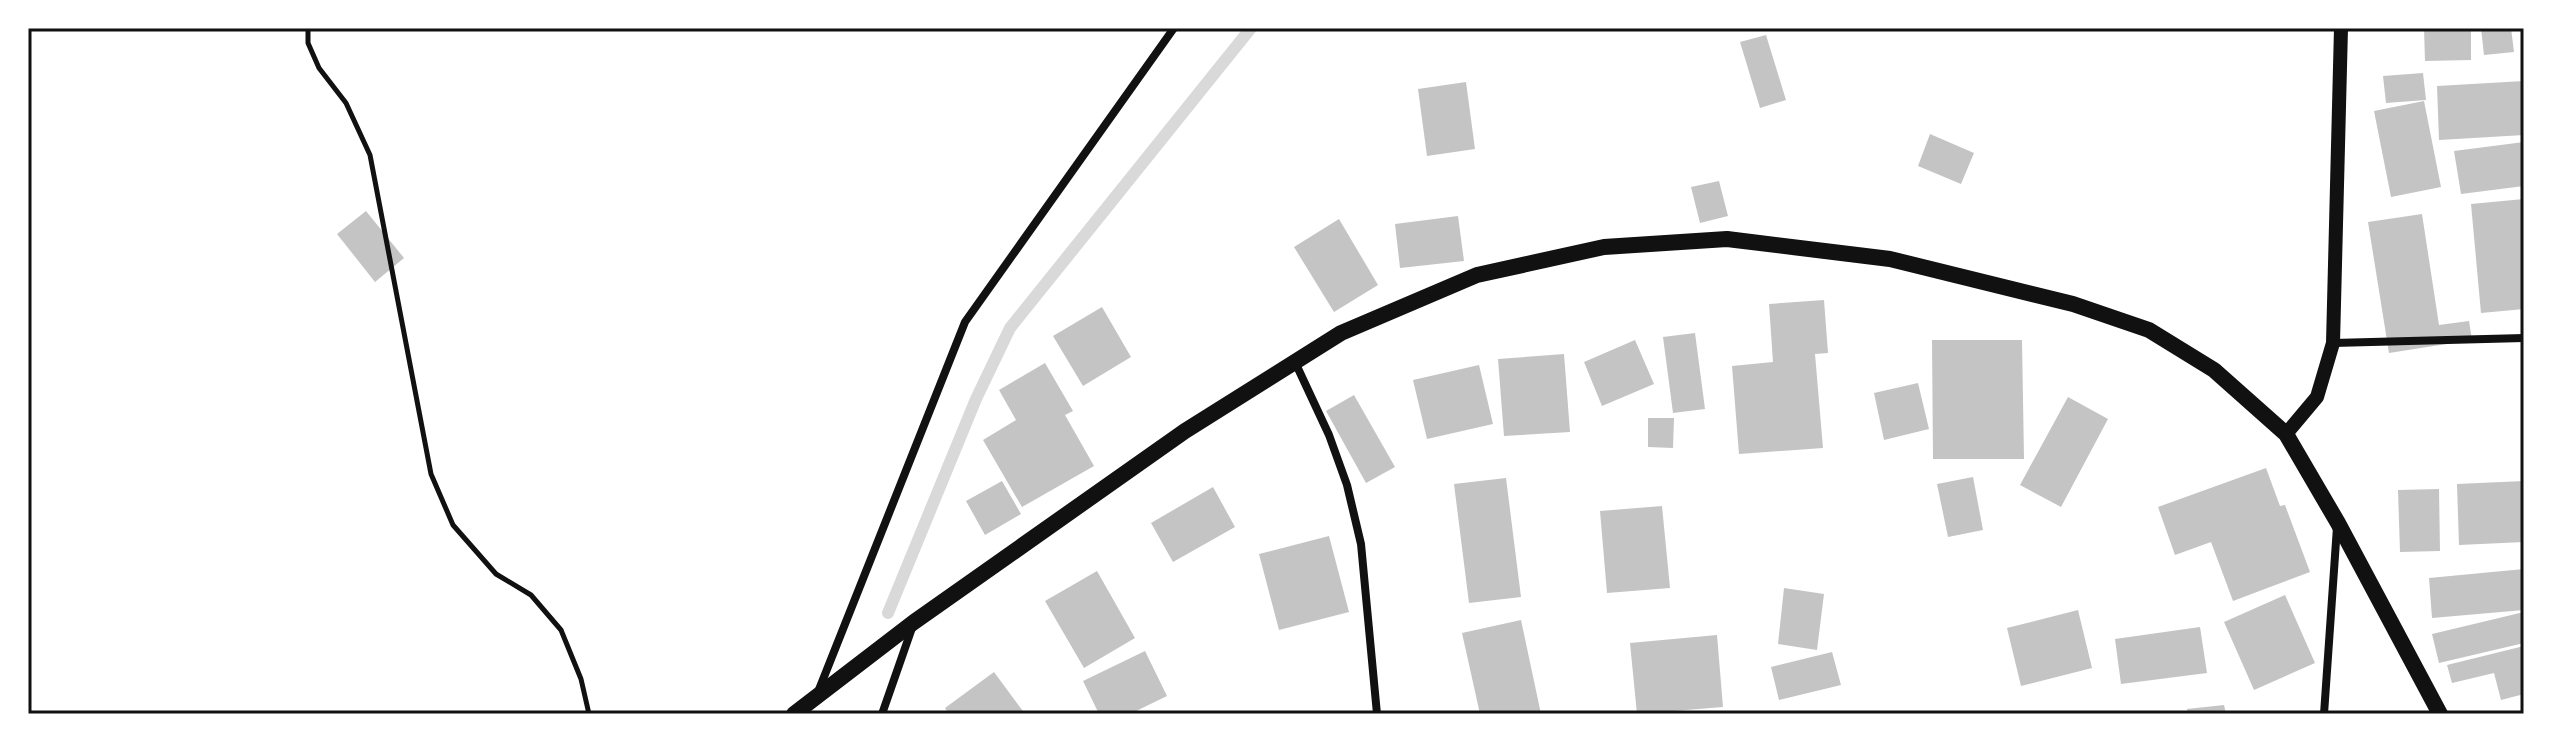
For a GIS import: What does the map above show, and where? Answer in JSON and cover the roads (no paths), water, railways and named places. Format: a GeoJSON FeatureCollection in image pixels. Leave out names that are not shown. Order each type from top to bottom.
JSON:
{"type":"FeatureCollection","features":[{"type":"Feature","properties":{"kind":"main road"},"geometry":{"type":"LineString","coordinates":[[794,714],[914,622],[1185,431],[1341,333],[1477,275],[1604,247],[1727,239],[1890,259],[2073,304],[2149,330],[2214,370],[2286,434],[2338,523],[2440,714]]}},
{"type":"Feature","properties":{"kind":"street"},"geometry":{"type":"LineString","coordinates":[[814,700],[965,322],[1174,28]]}},
{"type":"Feature","properties":{"kind":"street"},"geometry":{"type":"LineString","coordinates":[[2286,434],[2317,397],[2333,343],[2341,28]]}},
{"type":"Feature","properties":{"kind":"street"},"geometry":{"type":"LineString","coordinates":[[2333,343],[2524,338]]}},
{"type":"Feature","properties":{"kind":"street"},"geometry":{"type":"LineString","coordinates":[[1295,362],[1347,485],[1361,544],[1377,714]]}},
{"type":"Feature","properties":{"kind":"street"},"geometry":{"type":"LineString","coordinates":[[2324,714],[2338,523]]}},
{"type":"Feature","properties":{"kind":"street"},"geometry":{"type":"LineString","coordinates":[[882,714],[914,622]]}},
{"type":"Feature","properties":{"kind":"waterway"},"geometry":{"type":"LineString","coordinates":[[888,613],[976,399],[1010,328],[1251,28]]}}]}
